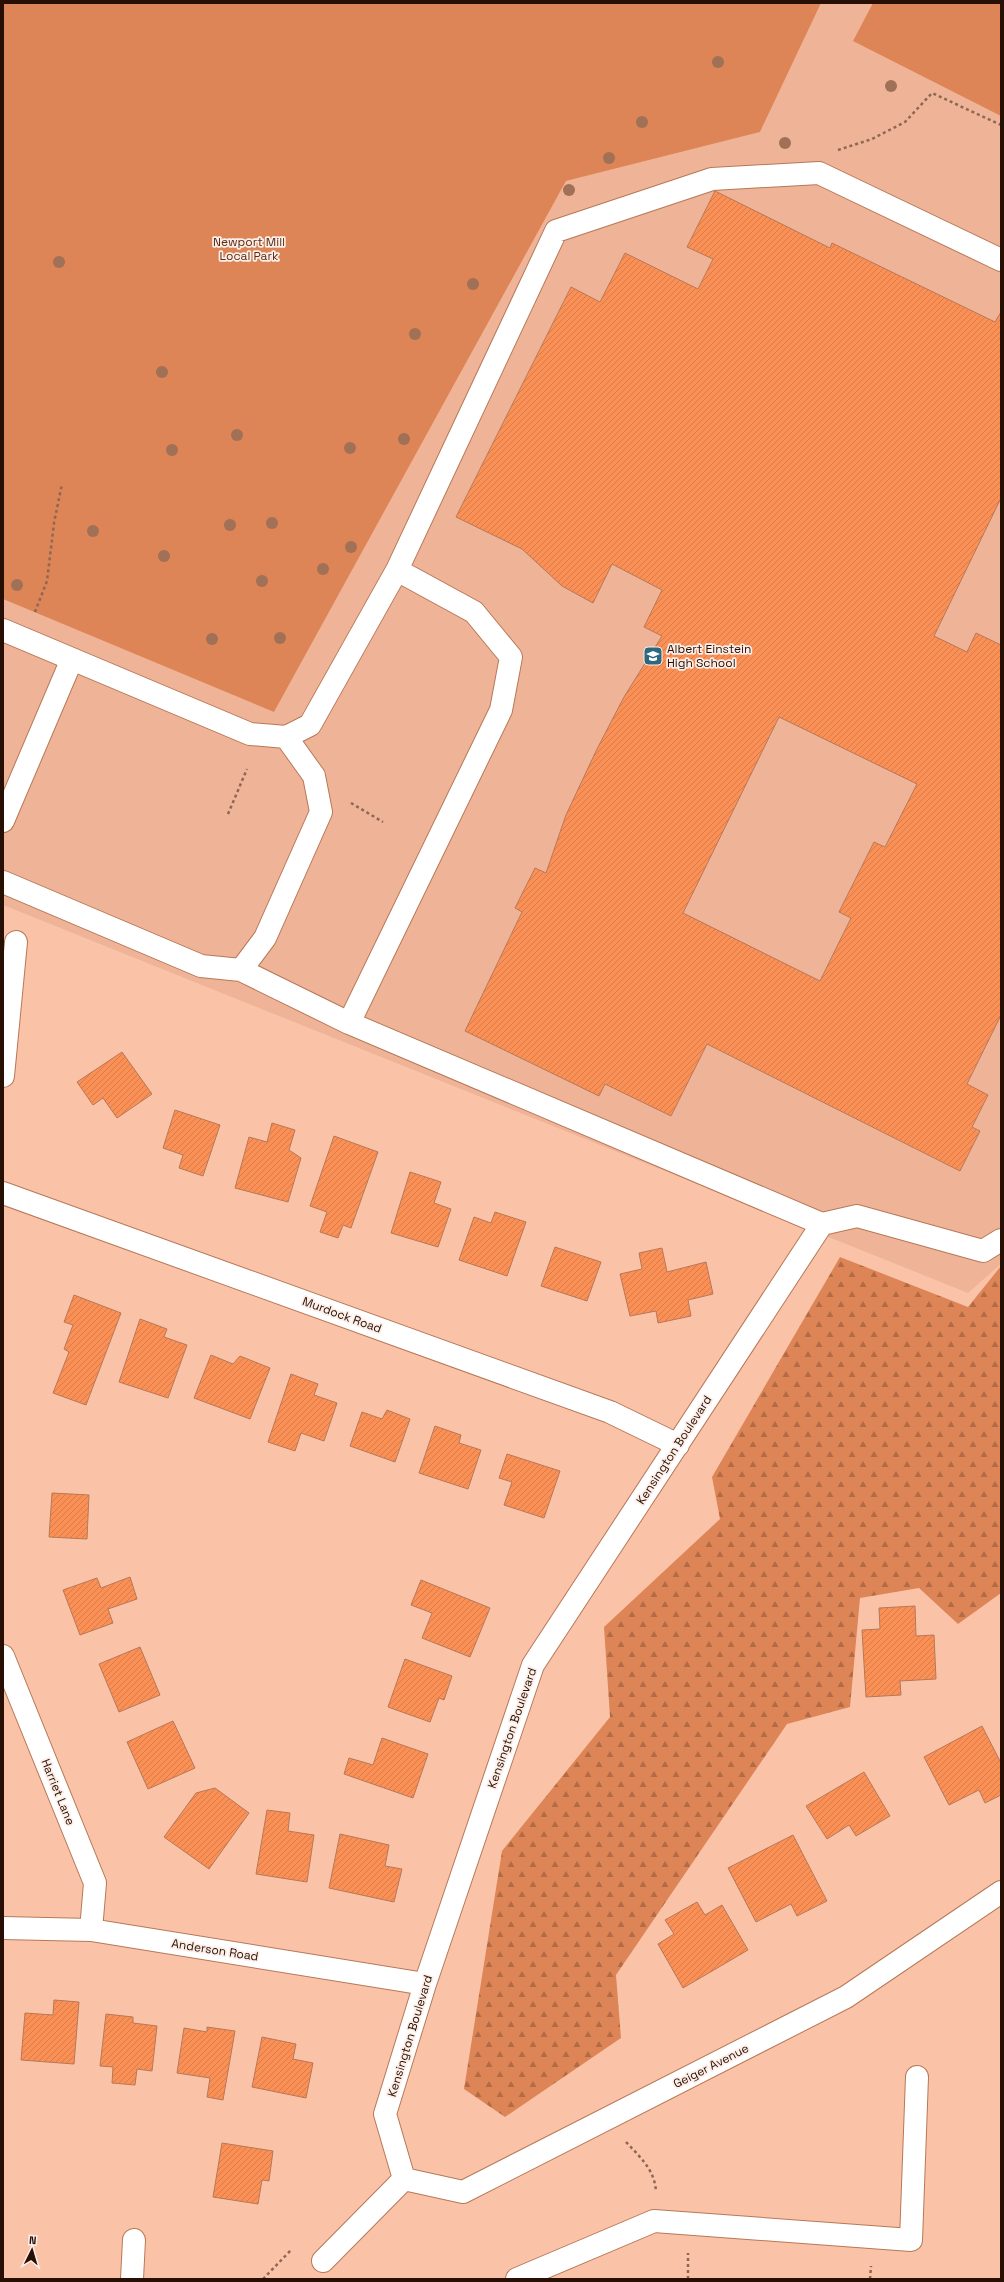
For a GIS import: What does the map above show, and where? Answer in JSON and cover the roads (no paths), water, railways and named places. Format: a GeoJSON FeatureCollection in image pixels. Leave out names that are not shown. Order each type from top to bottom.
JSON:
{"type":"FeatureCollection","features":[{"type":"Feature","properties":{"kind":"street"},"geometry":{"type":"LineString","coordinates":[[3,630],[250,734],[286,738],[310,725],[396,570],[556,231],[712,179],[819,173],[1001,260]]}},
{"type":"Feature","properties":{"kind":"street"},"geometry":{"type":"LineString","coordinates":[[349,1023],[501,710],[510,657],[474,612],[396,570]]}},
{"type":"Feature","properties":{"kind":"street"},"geometry":{"type":"LineString","coordinates":[[3,821],[72,659]]}},
{"type":"Feature","properties":{"kind":"street"},"geometry":{"type":"LineString","coordinates":[[241,970],[265,938],[321,812],[314,776],[286,738]]}},
{"type":"Feature","properties":{"kind":"street"},"geometry":{"type":"LineString","coordinates":[[3,882],[201,966],[241,970],[349,1023],[822,1224],[857,1216],[983,1251],[1001,1240]]}},
{"type":"Feature","properties":{"kind":"street"},"geometry":{"type":"LineString","coordinates":[[3,1076],[16,942]]}},
{"type":"Feature","properties":{"kind":"street","name":"Murdock Road"},"geometry":{"type":"LineString","coordinates":[[3,1193],[610,1412],[678,1445]]}},
{"type":"Feature","properties":{"kind":"street","name":"Kensington Boulevard"},"geometry":{"type":"LineString","coordinates":[[404,2179],[385,2114],[425,1984],[533,1665],[822,1224]]}},
{"type":"Feature","properties":{"kind":"street","name":"Harriet Lane"},"geometry":{"type":"LineString","coordinates":[[3,1656],[95,1883],[90,1930]]}},
{"type":"Feature","properties":{"kind":"street","name":"Geiger Avenue"},"geometry":{"type":"LineString","coordinates":[[404,2179],[463,2192],[846,1996],[1001,1892]]}},
{"type":"Feature","properties":{"kind":"street","name":"Anderson Road"},"geometry":{"type":"LineString","coordinates":[[3,1928],[90,1930],[425,1984]]}},
{"type":"Feature","properties":{"kind":"street"},"geometry":{"type":"LineString","coordinates":[[517,2279],[654,2221],[910,2240],[917,2077]]}},
{"type":"Feature","properties":{"kind":"street"},"geometry":{"type":"LineString","coordinates":[[323,2260],[404,2179]]}},
{"type":"Feature","properties":{"kind":"street"},"geometry":{"type":"LineString","coordinates":[[132,2279],[134,2240]]}},
{"type":"Feature","properties":{"kind":"place","name":"Albert Einstein High School"},"geometry":{"type":"Point","coordinates":[653,656]}},
{"type":"Feature","properties":{"kind":"park label","name":"Newport Mill Local Park"},"geometry":{"type":"Point","coordinates":[249,249]}}]}
